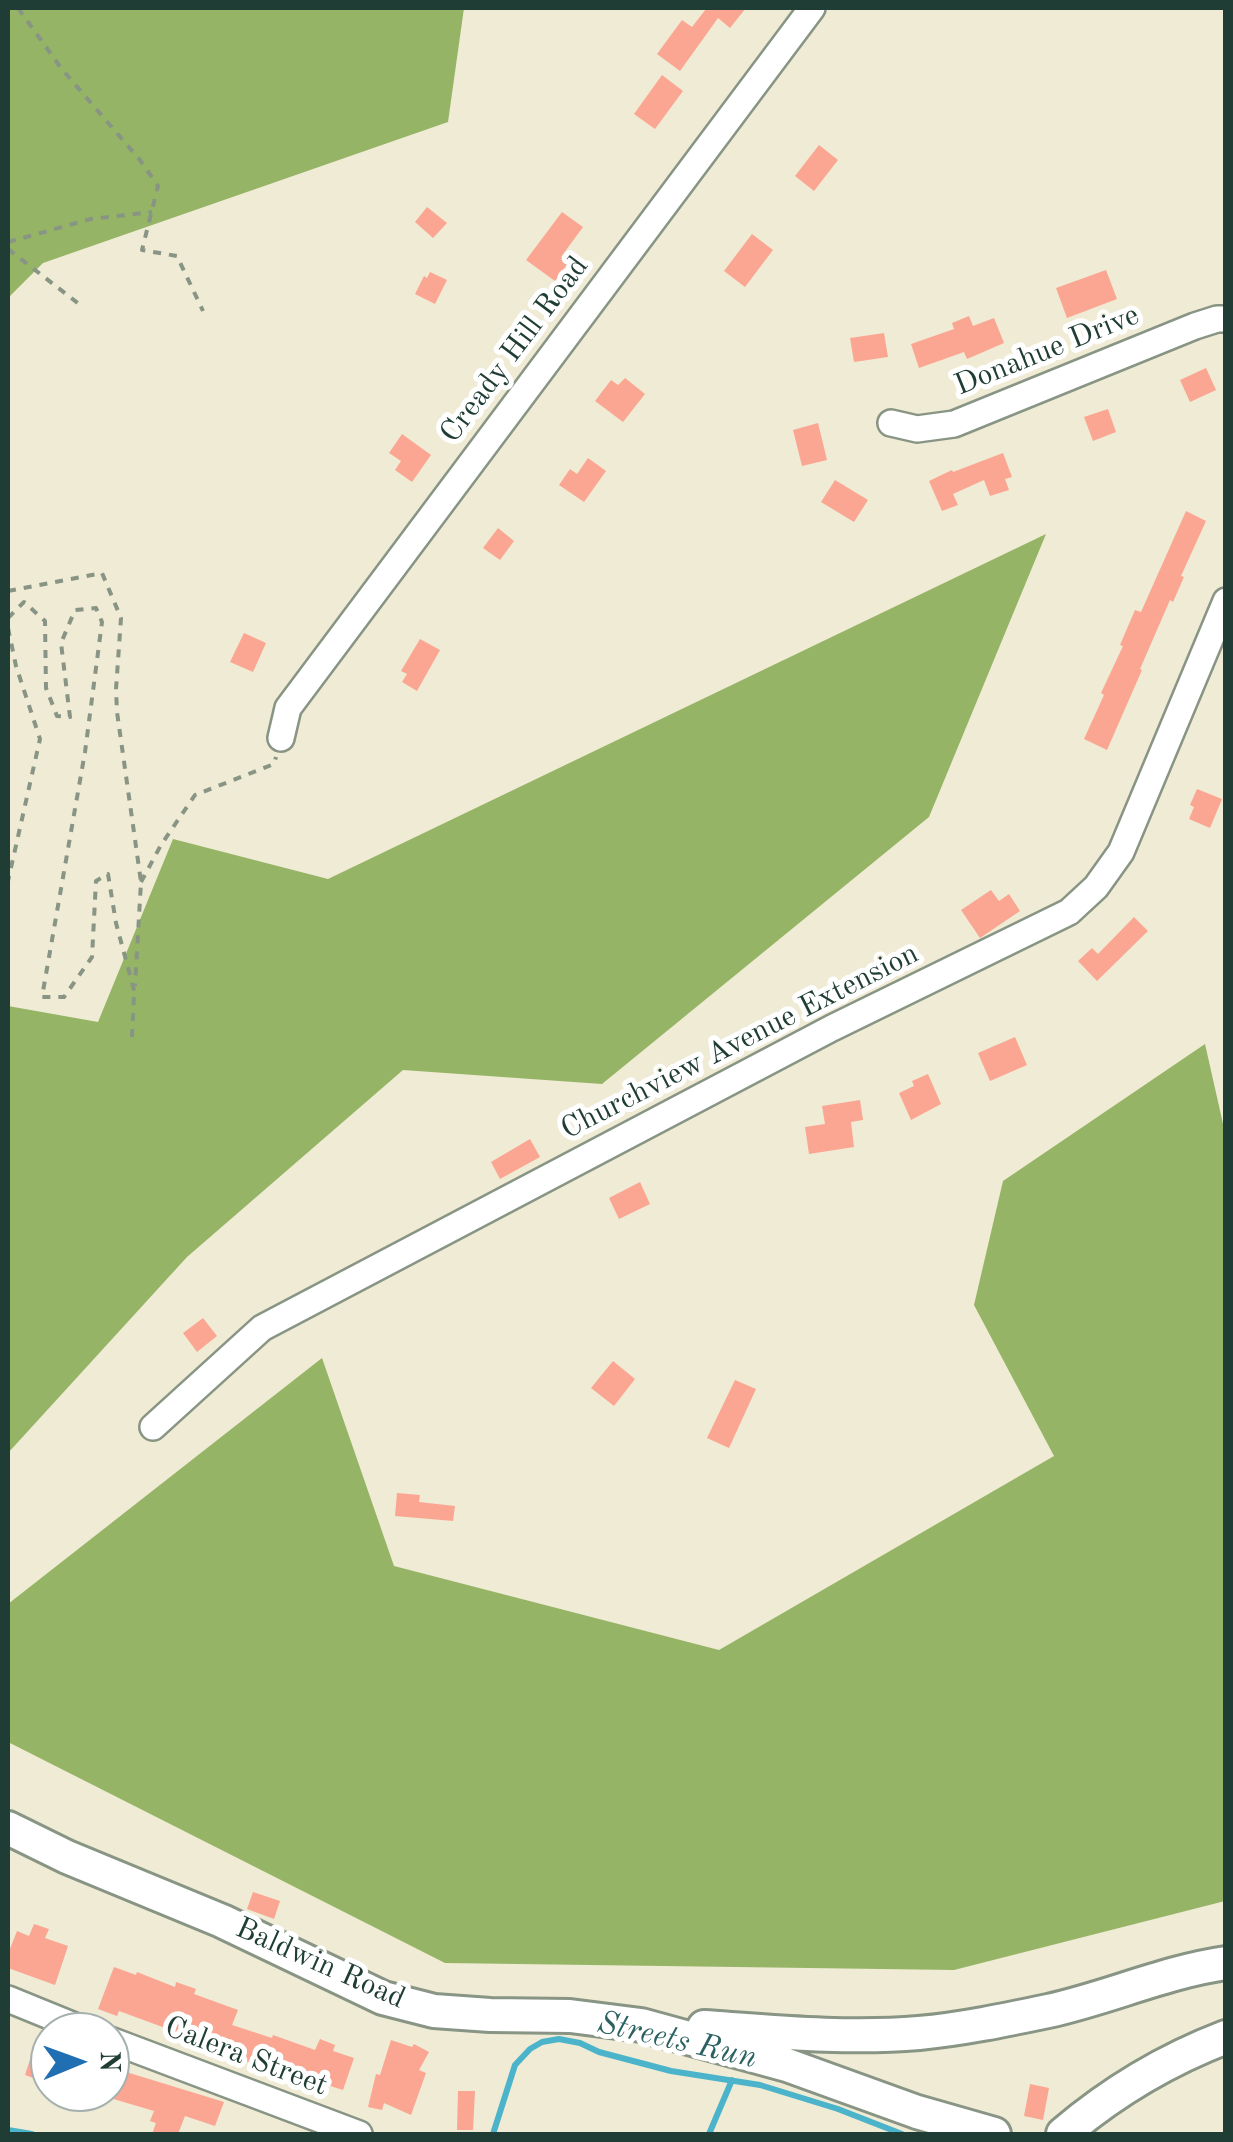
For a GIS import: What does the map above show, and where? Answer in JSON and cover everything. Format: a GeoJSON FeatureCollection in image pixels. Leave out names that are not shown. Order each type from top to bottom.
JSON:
{"type":"FeatureCollection","features":[{"type":"Feature","properties":{"kind":"main road","name":"Baldwin Road"},"geometry":{"type":"LineString","coordinates":[[8,1828],[222,1920],[383,1998],[434,2011],[570,2016],[641,2025],[787,2065],[916,2112],[994,2134]]}},
{"type":"Feature","properties":{"kind":"main road"},"geometry":{"type":"LineString","coordinates":[[570,2016],[753,2031],[916,2033],[1054,2010],[1134,1985],[1226,1963]]}},
{"type":"Feature","properties":{"kind":"main road"},"geometry":{"type":"LineString","coordinates":[[1063,2134],[1143,2076],[1226,2037]]}},
{"type":"Feature","properties":{"kind":"main road"},"geometry":{"type":"LineString","coordinates":[[1094,2134],[1178,2082],[1226,2058]]}},
{"type":"Feature","properties":{"kind":"street","name":"Cready Hill Road"},"geometry":{"type":"LineString","coordinates":[[281,738],[288,708],[812,8]]}},
{"type":"Feature","properties":{"kind":"street","name":"Donahue Drive"},"geometry":{"type":"LineString","coordinates":[[890,423],[917,429],[954,424],[1195,326],[1226,319]]}},
{"type":"Feature","properties":{"kind":"street","name":"Churchview Avenue Extension"},"geometry":{"type":"LineString","coordinates":[[153,1427],[262,1328],[832,1028],[1069,912],[1096,887],[1121,852],[1226,600]]}},
{"type":"Feature","properties":{"kind":"street"},"geometry":{"type":"LineString","coordinates":[[8,1999],[40,2012]]}},
{"type":"Feature","properties":{"kind":"street","name":"Calera Street"},"geometry":{"type":"LineString","coordinates":[[130,2048],[360,2134]]}},
{"type":"Feature","properties":{"kind":"path"},"geometry":{"type":"LineString","coordinates":[[18,8],[158,186],[142,250],[176,256],[204,311]]}},
{"type":"Feature","properties":{"kind":"path"},"geometry":{"type":"LineString","coordinates":[[8,246],[91,219],[152,212]]}},
{"type":"Feature","properties":{"kind":"path"},"geometry":{"type":"LineString","coordinates":[[8,246],[79,304]]}},
{"type":"Feature","properties":{"kind":"path"},"geometry":{"type":"LineString","coordinates":[[8,591],[102,572],[121,618],[116,712],[140,882],[132,1037]]}},
{"type":"Feature","properties":{"kind":"path"},"geometry":{"type":"LineString","coordinates":[[8,618],[24,602],[45,621],[46,688],[58,716],[70,717],[61,643],[76,610],[96,608],[102,622],[85,752],[42,998],[64,998],[92,957],[96,881],[108,874],[134,994]]}},
{"type":"Feature","properties":{"kind":"path"},"geometry":{"type":"LineString","coordinates":[[8,628],[40,739],[8,881]]}},
{"type":"Feature","properties":{"kind":"path"},"geometry":{"type":"LineString","coordinates":[[140,882],[195,795],[274,764],[281,738]]}},
{"type":"Feature","properties":{"kind":"green space"},"geometry":{"type":"Polygon","coordinates":[[[8,8],[464,8],[448,122],[43,263],[8,298],[8,8]]]}},
{"type":"Feature","properties":{"kind":"green space"},"geometry":{"type":"Polygon","coordinates":[[[1046,534],[929,817],[602,1084],[403,1070],[187,1257],[8,1453],[8,1006],[98,1022],[173,839],[328,879],[1046,534]]]}},
{"type":"Feature","properties":{"kind":"green space"},"geometry":{"type":"Polygon","coordinates":[[[1205,1044],[1226,1137],[1225,1901],[954,1970],[445,1963],[8,1742],[8,1604],[322,1358],[394,1566],[719,1650],[1054,1456],[974,1305],[1003,1181],[1205,1044]]]}},
{"type":"Feature","properties":{"kind":"building"},"geometry":{"type":"Polygon","coordinates":[[[704,8],[746,8],[730,28],[718,18],[680,71],[657,54],[682,20],[692,27],[704,8]]]}},
{"type":"Feature","properties":{"kind":"building"},"geometry":{"type":"Polygon","coordinates":[[[662,75],[683,91],[655,129],[634,114],[662,75]]]}},
{"type":"Feature","properties":{"kind":"building"},"geometry":{"type":"Polygon","coordinates":[[[819,145],[838,160],[814,191],[795,176],[819,145]]]}},
{"type":"Feature","properties":{"kind":"building"},"geometry":{"type":"Polygon","coordinates":[[[427,207],[447,223],[433,238],[415,222],[427,207]]]}},
{"type":"Feature","properties":{"kind":"building"},"geometry":{"type":"Polygon","coordinates":[[[562,212],[583,227],[561,257],[569,262],[555,281],[526,260],[562,212]]]}},
{"type":"Feature","properties":{"kind":"building"},"geometry":{"type":"Polygon","coordinates":[[[752,234],[773,250],[745,287],[724,271],[752,234]]]}},
{"type":"Feature","properties":{"kind":"building"},"geometry":{"type":"Polygon","coordinates":[[[1106,270],[1117,299],[1067,318],[1056,288],[1106,270]]]}},
{"type":"Feature","properties":{"kind":"building"},"geometry":{"type":"Polygon","coordinates":[[[430,272],[447,280],[435,304],[415,294],[430,272]]]}},
{"type":"Feature","properties":{"kind":"building"},"geometry":{"type":"Polygon","coordinates":[[[969,316],[973,326],[994,318],[1004,343],[967,359],[964,352],[919,368],[911,344],[954,329],[952,323],[969,316]]]}},
{"type":"Feature","properties":{"kind":"building"},"geometry":{"type":"Polygon","coordinates":[[[884,333],[888,357],[854,362],[850,338],[884,333]]]}},
{"type":"Feature","properties":{"kind":"building"},"geometry":{"type":"Polygon","coordinates":[[[1206,368],[1216,390],[1190,402],[1180,380],[1206,368]]]}},
{"type":"Feature","properties":{"kind":"building"},"geometry":{"type":"Polygon","coordinates":[[[625,378],[645,394],[623,422],[595,401],[611,380],[618,385],[625,378]]]}},
{"type":"Feature","properties":{"kind":"building"},"geometry":{"type":"Polygon","coordinates":[[[1108,409],[1116,432],[1093,441],[1084,417],[1108,409]]]}},
{"type":"Feature","properties":{"kind":"building"},"geometry":{"type":"Polygon","coordinates":[[[818,423],[827,460],[802,466],[793,430],[818,423]]]}},
{"type":"Feature","properties":{"kind":"building"},"geometry":{"type":"Polygon","coordinates":[[[402,434],[431,455],[412,482],[395,470],[401,461],[389,453],[402,434]]]}},
{"type":"Feature","properties":{"kind":"building"},"geometry":{"type":"Polygon","coordinates":[[[1003,453],[1012,477],[1005,479],[1009,490],[990,496],[984,480],[953,494],[958,505],[942,511],[929,481],[1003,453]]]}},
{"type":"Feature","properties":{"kind":"building"},"geometry":{"type":"Polygon","coordinates":[[[588,458],[606,471],[584,502],[559,485],[570,469],[577,474],[588,458]]]}},
{"type":"Feature","properties":{"kind":"building"},"geometry":{"type":"Polygon","coordinates":[[[835,480],[868,500],[854,522],[821,502],[835,480]]]}},
{"type":"Feature","properties":{"kind":"building"},"geometry":{"type":"Polygon","coordinates":[[[1186,511],[1206,521],[1107,750],[1084,739],[1135,610],[1141,612],[1186,511]]]}},
{"type":"Feature","properties":{"kind":"building"},"geometry":{"type":"Polygon","coordinates":[[[498,528],[514,541],[500,560],[483,548],[498,528]]]}},
{"type":"Feature","properties":{"kind":"building"},"geometry":{"type":"Polygon","coordinates":[[[244,633],[266,643],[253,672],[230,662],[244,633]]]}},
{"type":"Feature","properties":{"kind":"building"},"geometry":{"type":"Polygon","coordinates":[[[420,639],[440,650],[417,691],[402,682],[407,674],[401,671],[420,639]]]}},
{"type":"Feature","properties":{"kind":"building"},"geometry":{"type":"Polygon","coordinates":[[[1197,789],[1222,799],[1210,828],[1189,819],[1197,789]]]}},
{"type":"Feature","properties":{"kind":"building"},"geometry":{"type":"Polygon","coordinates":[[[991,890],[999,901],[1009,894],[1020,911],[980,938],[961,910],[991,890]]]}},
{"type":"Feature","properties":{"kind":"building"},"geometry":{"type":"Polygon","coordinates":[[[1134,917],[1148,931],[1097,981],[1078,961],[1092,948],[1098,954],[1134,917]]]}},
{"type":"Feature","properties":{"kind":"building"},"geometry":{"type":"Polygon","coordinates":[[[1015,1037],[1027,1065],[990,1081],[978,1053],[1015,1037]]]}},
{"type":"Feature","properties":{"kind":"building"},"geometry":{"type":"Polygon","coordinates":[[[928,1074],[941,1104],[911,1120],[899,1093],[928,1074]]]}},
{"type":"Feature","properties":{"kind":"building"},"geometry":{"type":"Polygon","coordinates":[[[860,1100],[863,1120],[851,1122],[854,1147],[809,1154],[805,1127],[825,1124],[822,1106],[860,1100]]]}},
{"type":"Feature","properties":{"kind":"building"},"geometry":{"type":"Polygon","coordinates":[[[530,1139],[540,1157],[500,1179],[491,1162],[530,1139]]]}},
{"type":"Feature","properties":{"kind":"building"},"geometry":{"type":"Polygon","coordinates":[[[640,1182],[650,1204],[619,1219],[609,1198],[640,1182]]]}},
{"type":"Feature","properties":{"kind":"building"},"geometry":{"type":"Polygon","coordinates":[[[203,1318],[217,1336],[197,1352],[183,1333],[203,1318]]]}},
{"type":"Feature","properties":{"kind":"building"},"geometry":{"type":"Polygon","coordinates":[[[613,1361],[635,1379],[614,1406],[591,1388],[613,1361]]]}},
{"type":"Feature","properties":{"kind":"building"},"geometry":{"type":"Polygon","coordinates":[[[735,1380],[756,1389],[729,1448],[707,1438],[735,1380]]]}},
{"type":"Feature","properties":{"kind":"building"},"geometry":{"type":"Polygon","coordinates":[[[397,1493],[420,1495],[419,1502],[455,1506],[453,1521],[395,1516],[397,1493]]]}},
{"type":"Feature","properties":{"kind":"building"},"geometry":{"type":"Polygon","coordinates":[[[253,1892],[280,1901],[274,1919],[247,1909],[253,1892]]]}},
{"type":"Feature","properties":{"kind":"building"},"geometry":{"type":"Polygon","coordinates":[[[34,1924],[49,1929],[45,1938],[68,1946],[55,1985],[8,1968],[8,1954],[17,1931],[29,1936],[34,1924]]]}},
{"type":"Feature","properties":{"kind":"building"},"geometry":{"type":"Polygon","coordinates":[[[114,1967],[175,1987],[176,1982],[196,1989],[194,1994],[238,2010],[232,2025],[315,2050],[320,2039],[335,2045],[333,2051],[354,2058],[343,2090],[321,2083],[320,2086],[230,2056],[232,2049],[199,2036],[198,2040],[130,2012],[98,2009],[114,1967]]]}},
{"type":"Feature","properties":{"kind":"building"},"geometry":{"type":"Polygon","coordinates":[[[391,2040],[412,2047],[414,2044],[429,2052],[419,2070],[426,2073],[411,2115],[384,2103],[382,2110],[368,2107],[376,2074],[380,2075],[391,2040]]]}},
{"type":"Feature","properties":{"kind":"building"},"geometry":{"type":"Polygon","coordinates":[[[130,2073],[224,2102],[215,2126],[185,2116],[178,2134],[152,2134],[156,2123],[150,2121],[154,2111],[130,2104],[130,2073]]]}},
{"type":"Feature","properties":{"kind":"building"},"geometry":{"type":"Polygon","coordinates":[[[1030,2084],[1049,2088],[1043,2120],[1024,2116],[1030,2084]]]}},
{"type":"Feature","properties":{"kind":"building"},"geometry":{"type":"Polygon","coordinates":[[[458,2091],[475,2091],[473,2130],[457,2130],[458,2091]]]}},
{"type":"Feature","properties":{"kind":"waterway","name":"Streets Run"},"geometry":{"type":"LineString","coordinates":[[493,2134],[515,2065],[530,2049],[559,2039],[671,2071],[760,2085],[902,2134]]}},
{"type":"Feature","properties":{"kind":"waterway"},"geometry":{"type":"LineString","coordinates":[[709,2134],[732,2080]]}},
{"type":"Feature","properties":{"kind":"waterway","name":"Streets Run"},"geometry":{"type":"LineString","coordinates":[[8,2130],[32,2134]]}}]}
